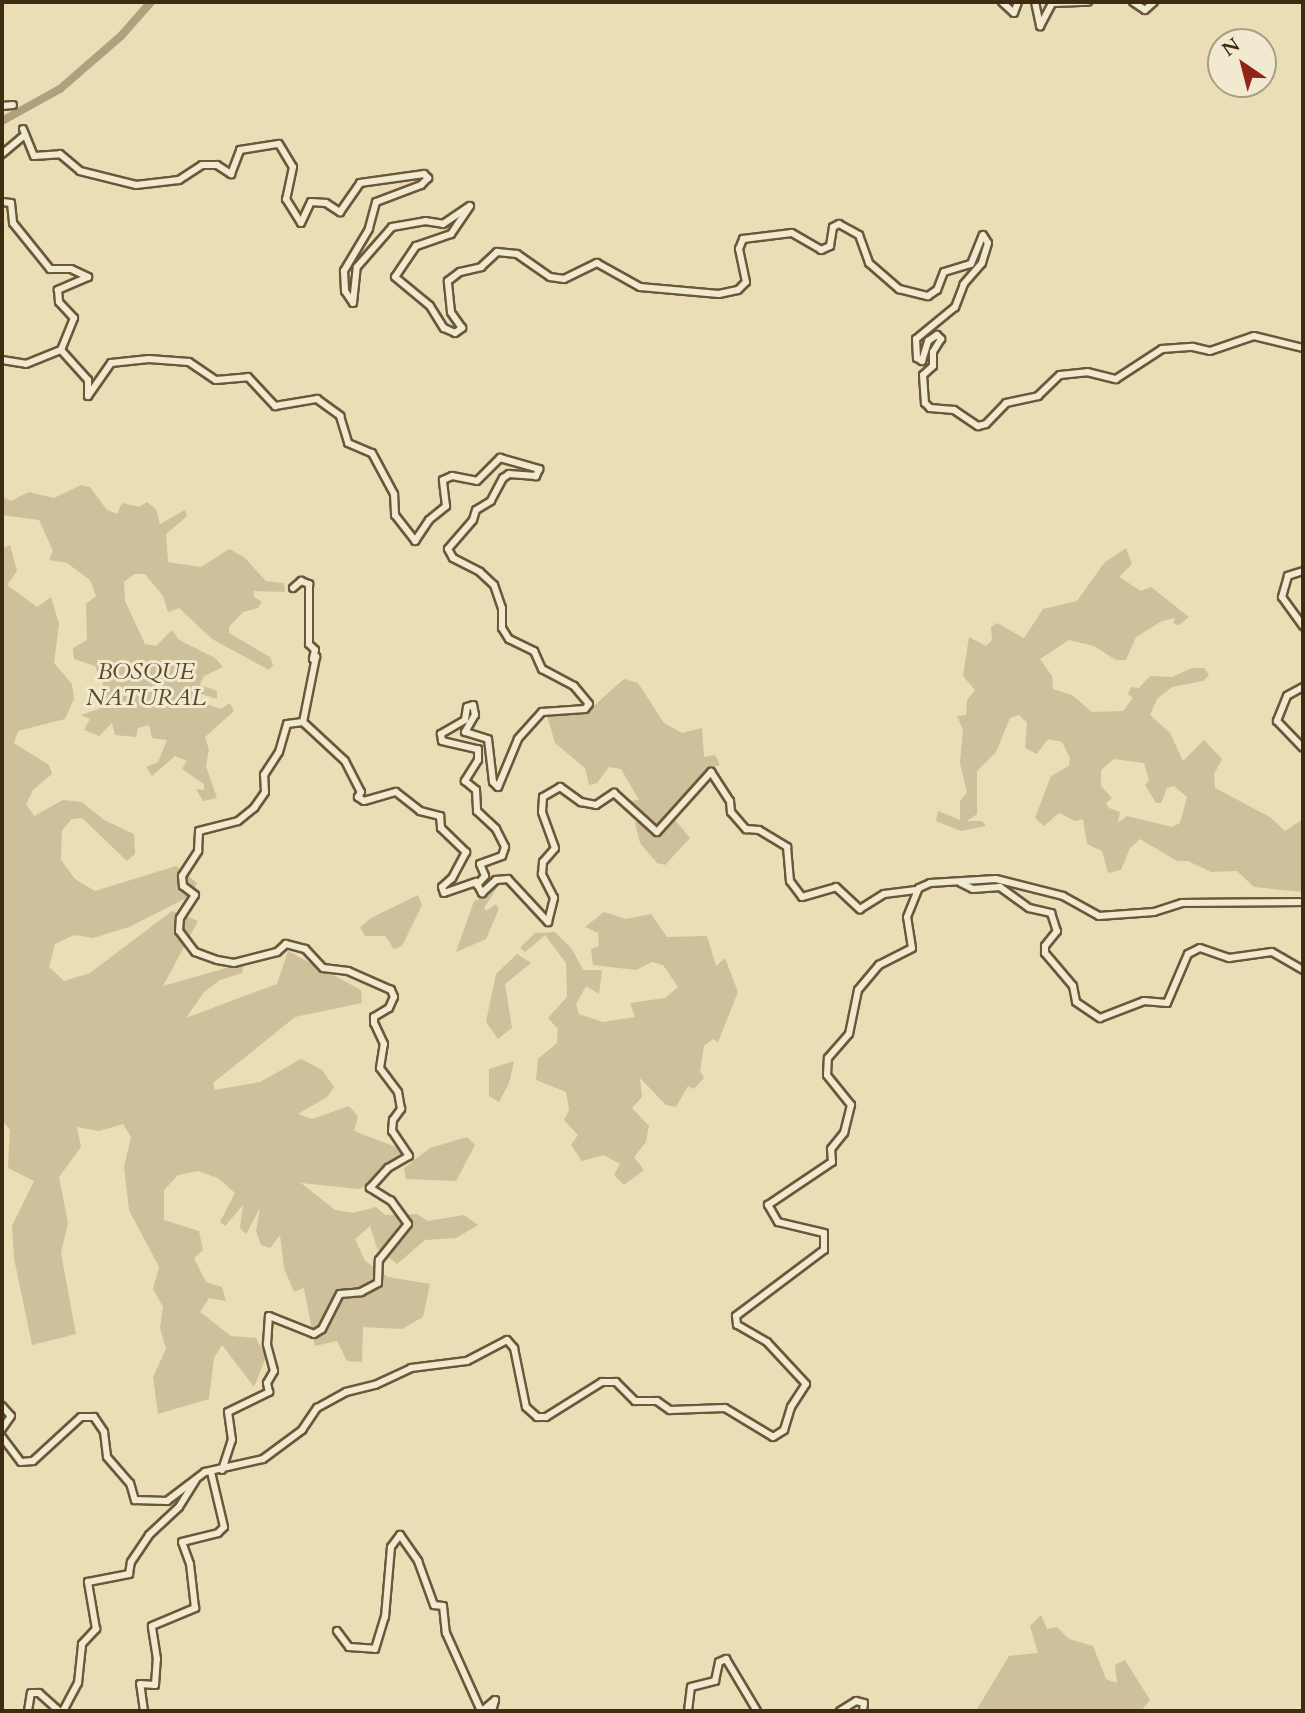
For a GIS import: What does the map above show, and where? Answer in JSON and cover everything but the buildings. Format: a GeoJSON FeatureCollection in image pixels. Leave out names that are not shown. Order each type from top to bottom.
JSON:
{"type":"FeatureCollection","features":[{"type":"Feature","properties":{"kind":"street"},"geometry":{"type":"LineString","coordinates":[[1002,2],[1014,13],[1018,2]]}},
{"type":"Feature","properties":{"kind":"street"},"geometry":{"type":"LineString","coordinates":[[1035,2],[1040,26],[1052,3],[1088,2]]}},
{"type":"Feature","properties":{"kind":"street"},"geometry":{"type":"LineString","coordinates":[[1133,2],[1145,10],[1154,2]]}},
{"type":"Feature","properties":{"kind":"street"},"geometry":{"type":"LineString","coordinates":[[2,106],[13,105]]}},
{"type":"Feature","properties":{"kind":"street"},"geometry":{"type":"LineString","coordinates":[[2,154],[24,132],[34,156],[60,154],[80,171],[136,185],[179,180],[206,164],[230,174],[240,150],[279,144],[293,167],[286,198],[301,223],[311,202],[326,203],[340,212],[360,183],[424,174],[428,178],[421,185],[376,202],[369,229],[346,264],[345,291],[353,303],[357,267],[392,227],[425,221],[443,224],[470,206],[451,234],[416,246],[395,278],[430,306],[444,328],[455,333],[461,328],[451,312],[448,281],[460,272],[481,267],[497,253],[517,254],[550,277],[564,279],[597,263],[640,287],[719,294],[738,290],[746,282],[739,249],[743,239],[792,233],[821,250],[830,246],[833,227],[839,224],[859,235],[869,263],[899,289],[928,296],[937,290],[944,272],[971,264],[983,235],[988,243],[982,263],[964,284],[955,307],[916,339],[917,358],[922,361],[928,341],[937,335],[941,339],[933,352],[933,366],[923,375],[926,403],[930,408],[954,410],[978,426],[986,425],[1006,403],[1038,396],[1060,375],[1087,372],[1116,379],[1162,349],[1193,347],[1210,352],[1254,336],[1303,348]]}},
{"type":"Feature","properties":{"kind":"street"},"geometry":{"type":"LineString","coordinates":[[2,202],[11,204],[13,223],[50,269],[71,269],[88,277],[58,290],[59,302],[74,318],[61,349],[26,364],[2,360]]}},
{"type":"Feature","properties":{"kind":"street"},"geometry":{"type":"LineString","coordinates":[[61,349],[88,380],[88,396],[111,363],[149,359],[189,362],[216,380],[248,377],[275,406],[317,399],[340,416],[348,443],[372,453],[394,494],[396,515],[415,541],[429,520],[446,506],[443,480],[452,476],[477,481],[500,458],[539,470],[536,476],[509,474],[503,478],[491,501],[476,510],[473,520],[449,549],[453,558],[480,572],[494,585],[502,608],[502,628],[509,639],[534,651],[542,668],[574,686],[589,704],[585,709],[542,712],[518,739],[498,787],[492,782],[488,739],[465,732],[475,715],[473,705],[467,708],[465,720],[441,734],[442,741],[478,749],[478,760],[465,781],[476,790],[477,811],[496,829],[505,847],[497,859],[480,864],[485,876],[477,885],[444,893],[442,887],[452,878],[466,852],[441,828],[440,816],[420,811],[396,792],[364,801],[358,797],[360,792],[345,761],[303,722]]}},
{"type":"Feature","properties":{"kind":"street"},"geometry":{"type":"LineString","coordinates":[[1303,571],[1288,576],[1282,597],[1303,626]]}},
{"type":"Feature","properties":{"kind":"street"},"geometry":{"type":"LineString","coordinates":[[293,588],[301,582],[309,584],[309,644],[315,650],[313,659],[317,657],[303,722]]}},
{"type":"Feature","properties":{"kind":"street"},"geometry":{"type":"LineString","coordinates":[[1303,687],[1287,696],[1277,721],[1303,748]]}},
{"type":"Feature","properties":{"kind":"street"},"geometry":{"type":"LineString","coordinates":[[222,1470],[232,1440],[228,1412],[269,1392],[267,1384],[274,1371],[267,1344],[269,1317],[314,1334],[322,1329],[340,1294],[361,1292],[378,1283],[379,1260],[408,1224],[390,1202],[370,1188],[388,1168],[410,1156],[392,1131],[393,1120],[401,1109],[398,1092],[380,1068],[384,1044],[374,1023],[394,997],[391,989],[348,971],[323,968],[305,949],[286,944],[277,953],[234,963],[216,960],[195,952],[179,931],[180,918],[195,895],[183,886],[182,876],[198,851],[198,831],[238,821],[254,807],[265,792],[264,775],[279,752],[287,724],[303,722]]}},
{"type":"Feature","properties":{"kind":"street"},"geometry":{"type":"LineString","coordinates":[[477,885],[482,893],[496,880],[508,879],[548,922],[554,898],[542,874],[543,862],[555,849],[541,813],[543,797],[560,787],[581,802],[597,805],[614,793],[657,832],[711,772],[730,802],[731,812],[746,829],[759,830],[788,847],[790,881],[802,897],[836,887],[860,909],[884,894],[996,879],[1063,896],[1099,916],[1154,912],[1182,903],[1303,902]]}},
{"type":"Feature","properties":{"kind":"street"},"geometry":{"type":"LineString","coordinates":[[960,882],[974,889],[1000,887],[1029,908],[1051,913],[1057,931],[1045,946],[1045,953],[1073,986],[1076,1002],[1100,1018],[1144,1001],[1167,1003],[1188,954],[1200,948],[1229,958],[1272,952],[1303,970]]}},
{"type":"Feature","properties":{"kind":"street"},"geometry":{"type":"LineString","coordinates":[[2,1437],[20,1462],[33,1461],[81,1417],[90,1416],[101,1424],[107,1457],[123,1473],[135,1500],[167,1501],[197,1476],[263,1460],[302,1430],[317,1408],[346,1392],[375,1385],[411,1368],[467,1361],[507,1340],[514,1348],[526,1407],[537,1417],[545,1417],[602,1382],[616,1382],[635,1401],[647,1399],[670,1410],[695,1412],[725,1408],[773,1437],[780,1433],[806,1384],[767,1342],[737,1325],[736,1316],[824,1250],[824,1233],[778,1222],[768,1205],[832,1162],[831,1149],[844,1133],[851,1105],[827,1075],[828,1058],[849,1034],[858,990],[879,965],[897,960],[912,948],[907,917],[919,888]]}},
{"type":"Feature","properties":{"kind":"street"},"geometry":{"type":"LineString","coordinates":[[2,1406],[11,1416],[2,1429]]}},
{"type":"Feature","properties":{"kind":"street"},"geometry":{"type":"LineString","coordinates":[[144,1711],[139,1684],[155,1685],[157,1659],[152,1626],[195,1608],[190,1564],[182,1542],[218,1533],[224,1527],[211,1472]]}},
{"type":"Feature","properties":{"kind":"street"},"geometry":{"type":"LineString","coordinates":[[28,1711],[31,1693],[38,1693],[61,1711],[78,1683],[82,1644],[96,1629],[89,1582],[129,1574],[131,1562],[149,1535],[179,1507],[197,1476]]}},
{"type":"Feature","properties":{"kind":"street"},"geometry":{"type":"LineString","coordinates":[[337,1631],[349,1647],[375,1649],[385,1617],[391,1547],[400,1535],[418,1561],[434,1605],[443,1606],[446,1633],[481,1711],[495,1700],[492,1711]]}},
{"type":"Feature","properties":{"kind":"street"},"geometry":{"type":"LineString","coordinates":[[688,1711],[691,1687],[715,1681],[719,1662],[726,1659],[757,1711]]}},
{"type":"Feature","properties":{"kind":"street"},"geometry":{"type":"LineString","coordinates":[[840,1711],[856,1701],[864,1703],[863,1711]]}},
{"type":"Feature","properties":{"kind":"green space","name":"BOSQUE NATURAL"},"geometry":{"type":"Polygon","coordinates":[[[81,485],[90,487],[107,510],[117,514],[122,503],[139,507],[147,502],[156,509],[160,524],[185,510],[187,516],[166,534],[168,562],[201,567],[229,549],[244,557],[266,581],[284,583],[285,592],[254,591],[254,597],[262,602],[258,608],[243,612],[229,627],[229,633],[270,657],[273,665],[269,670],[212,639],[179,608],[168,612],[163,596],[145,574],[134,574],[124,582],[125,601],[145,644],[156,646],[172,630],[179,640],[215,658],[223,667],[204,676],[200,685],[217,691],[217,699],[198,693],[197,701],[221,709],[230,703],[234,711],[205,737],[209,750],[206,766],[217,798],[203,801],[196,789],[204,790],[204,784],[182,769],[187,761],[175,756],[152,776],[146,767],[158,762],[167,740],[152,738],[149,725],[138,728],[136,737],[115,735],[112,723],[99,736],[84,730],[90,719],[81,715],[99,709],[103,684],[95,666],[74,659],[73,648],[87,640],[86,604],[96,596],[90,580],[67,563],[49,560],[53,551],[39,520],[2,515],[2,497],[11,501],[29,492],[54,498],[81,485]]]}},
{"type":"Feature","properties":{"kind":"green space"},"geometry":{"type":"Polygon","coordinates":[[[10,545],[17,571],[7,585],[37,607],[51,597],[59,624],[54,663],[72,684],[74,699],[65,719],[18,731],[14,743],[49,765],[52,774],[33,790],[26,804],[34,816],[63,800],[82,802],[104,820],[134,834],[135,854],[127,861],[82,818],[72,819],[62,830],[61,860],[75,879],[95,891],[176,866],[197,883],[192,895],[129,927],[93,938],[74,935],[55,944],[49,967],[64,981],[90,973],[172,911],[198,921],[163,986],[244,963],[242,973],[220,980],[204,992],[186,1018],[277,984],[288,951],[361,990],[362,1003],[295,1017],[213,1083],[215,1090],[260,1082],[301,1059],[322,1070],[334,1087],[327,1097],[298,1114],[312,1119],[349,1106],[358,1116],[354,1131],[401,1149],[405,1157],[390,1162],[375,1181],[359,1189],[301,1183],[335,1210],[353,1213],[376,1207],[385,1215],[417,1214],[428,1221],[464,1215],[478,1225],[456,1238],[425,1240],[397,1264],[377,1248],[370,1226],[355,1239],[365,1261],[388,1277],[430,1284],[423,1317],[402,1329],[363,1327],[362,1362],[347,1361],[337,1341],[315,1346],[304,1288],[294,1292],[284,1268],[280,1235],[270,1248],[261,1245],[256,1231],[260,1208],[246,1234],[240,1228],[243,1205],[225,1226],[220,1222],[235,1193],[218,1178],[198,1171],[178,1175],[164,1190],[164,1220],[199,1231],[203,1250],[194,1258],[206,1282],[222,1287],[226,1301],[209,1298],[200,1312],[231,1336],[256,1338],[266,1357],[254,1387],[222,1345],[214,1358],[209,1399],[158,1414],[153,1377],[166,1349],[160,1328],[163,1307],[153,1289],[159,1267],[129,1210],[124,1167],[131,1137],[123,1124],[99,1131],[77,1127],[81,1147],[59,1177],[68,1223],[61,1253],[76,1334],[32,1345],[14,1258],[12,1226],[34,1181],[8,1168],[10,1130],[2,1120],[2,549],[10,545]]]}},
{"type":"Feature","properties":{"kind":"green space"},"geometry":{"type":"Polygon","coordinates":[[[1126,548],[1132,564],[1119,577],[1141,591],[1151,587],[1189,617],[1179,625],[1173,624],[1175,618],[1162,621],[1136,637],[1126,660],[1116,660],[1094,646],[1069,640],[1040,659],[1052,676],[1053,689],[1072,695],[1092,712],[1123,711],[1133,698],[1128,694],[1131,687],[1139,688],[1150,676],[1172,677],[1192,668],[1204,668],[1209,675],[1203,681],[1172,687],[1157,699],[1150,715],[1170,733],[1183,761],[1204,740],[1222,759],[1214,774],[1215,788],[1270,817],[1285,831],[1303,819],[1303,892],[1254,887],[1237,871],[1211,872],[1188,861],[1177,861],[1140,839],[1130,848],[1121,870],[1108,873],[1102,851],[1087,844],[1083,819],[1075,821],[1059,813],[1044,826],[1035,818],[1051,776],[1069,766],[1070,758],[1062,742],[1048,739],[1037,754],[1025,748],[1027,723],[1019,715],[1010,718],[996,752],[977,771],[977,814],[967,821],[982,821],[986,826],[961,831],[936,821],[938,811],[960,820],[960,801],[967,793],[960,763],[963,730],[957,716],[966,715],[967,700],[975,690],[963,676],[969,637],[986,646],[992,640],[991,627],[997,623],[1024,638],[1043,609],[1077,601],[1104,563],[1126,548]],[[1114,759],[1101,770],[1101,786],[1112,798],[1106,803],[1109,808],[1120,812],[1118,823],[1127,816],[1172,827],[1180,823],[1187,797],[1174,786],[1167,788],[1161,803],[1156,803],[1145,785],[1149,780],[1144,763],[1114,759]]]}},
{"type":"Feature","properties":{"kind":"green space"},"geometry":{"type":"Polygon","coordinates":[[[624,679],[638,683],[664,723],[682,733],[702,728],[704,757],[715,755],[720,765],[706,769],[693,792],[683,796],[655,830],[625,801],[639,800],[621,769],[609,767],[597,783],[589,785],[585,768],[555,743],[547,716],[560,708],[587,712],[624,679]]]}},
{"type":"Feature","properties":{"kind":"green space"},"geometry":{"type":"Polygon","coordinates":[[[671,815],[690,838],[665,865],[657,863],[640,843],[635,823],[642,820],[657,834],[671,815]]]}},
{"type":"Feature","properties":{"kind":"green space"},"geometry":{"type":"Polygon","coordinates":[[[496,882],[500,883],[484,908],[486,911],[496,904],[499,909],[486,939],[456,952],[474,901],[487,896],[496,882]]]}},
{"type":"Feature","properties":{"kind":"green space"},"geometry":{"type":"Polygon","coordinates":[[[418,895],[422,905],[402,946],[394,949],[385,936],[365,936],[360,927],[371,918],[418,895]]]}},
{"type":"Feature","properties":{"kind":"green space"},"geometry":{"type":"Polygon","coordinates":[[[604,912],[626,919],[651,914],[667,937],[707,936],[716,966],[725,958],[738,992],[718,1042],[713,1039],[704,1046],[700,1071],[704,1078],[694,1089],[688,1086],[676,1107],[666,1105],[640,1078],[642,1097],[632,1108],[649,1126],[646,1142],[634,1157],[644,1170],[624,1185],[614,1175],[620,1164],[604,1155],[582,1161],[571,1145],[578,1135],[564,1120],[569,1110],[566,1092],[536,1080],[538,1059],[557,1043],[558,1029],[548,1018],[567,997],[566,963],[545,935],[525,952],[520,948],[535,933],[555,932],[572,949],[583,970],[602,970],[599,994],[586,986],[576,1004],[579,1014],[603,1022],[635,1017],[630,1003],[665,998],[678,987],[663,965],[652,962],[636,970],[593,965],[591,949],[599,946],[598,933],[585,927],[604,912]]]}},
{"type":"Feature","properties":{"kind":"green space"},"geometry":{"type":"Polygon","coordinates":[[[517,954],[531,963],[505,984],[512,1028],[498,1039],[486,1022],[496,974],[517,954]]]}},
{"type":"Feature","properties":{"kind":"green space"},"geometry":{"type":"Polygon","coordinates":[[[514,1061],[509,1083],[499,1102],[489,1096],[489,1069],[514,1061]]]}},
{"type":"Feature","properties":{"kind":"green space"},"geometry":{"type":"Polygon","coordinates":[[[467,1137],[475,1145],[456,1181],[406,1179],[404,1168],[430,1148],[467,1137]]]}},
{"type":"Feature","properties":{"kind":"green space"},"geometry":{"type":"Polygon","coordinates":[[[1041,1615],[1047,1629],[1057,1627],[1069,1639],[1093,1646],[1106,1679],[1117,1683],[1115,1665],[1125,1660],[1150,1700],[1141,1711],[976,1711],[1009,1656],[1038,1653],[1030,1626],[1041,1615]]]}},
{"type":"Feature","properties":{"kind":"waterway"},"geometry":{"type":"LineString","coordinates":[[2,121],[60,89],[121,36],[151,2]]}}]}
